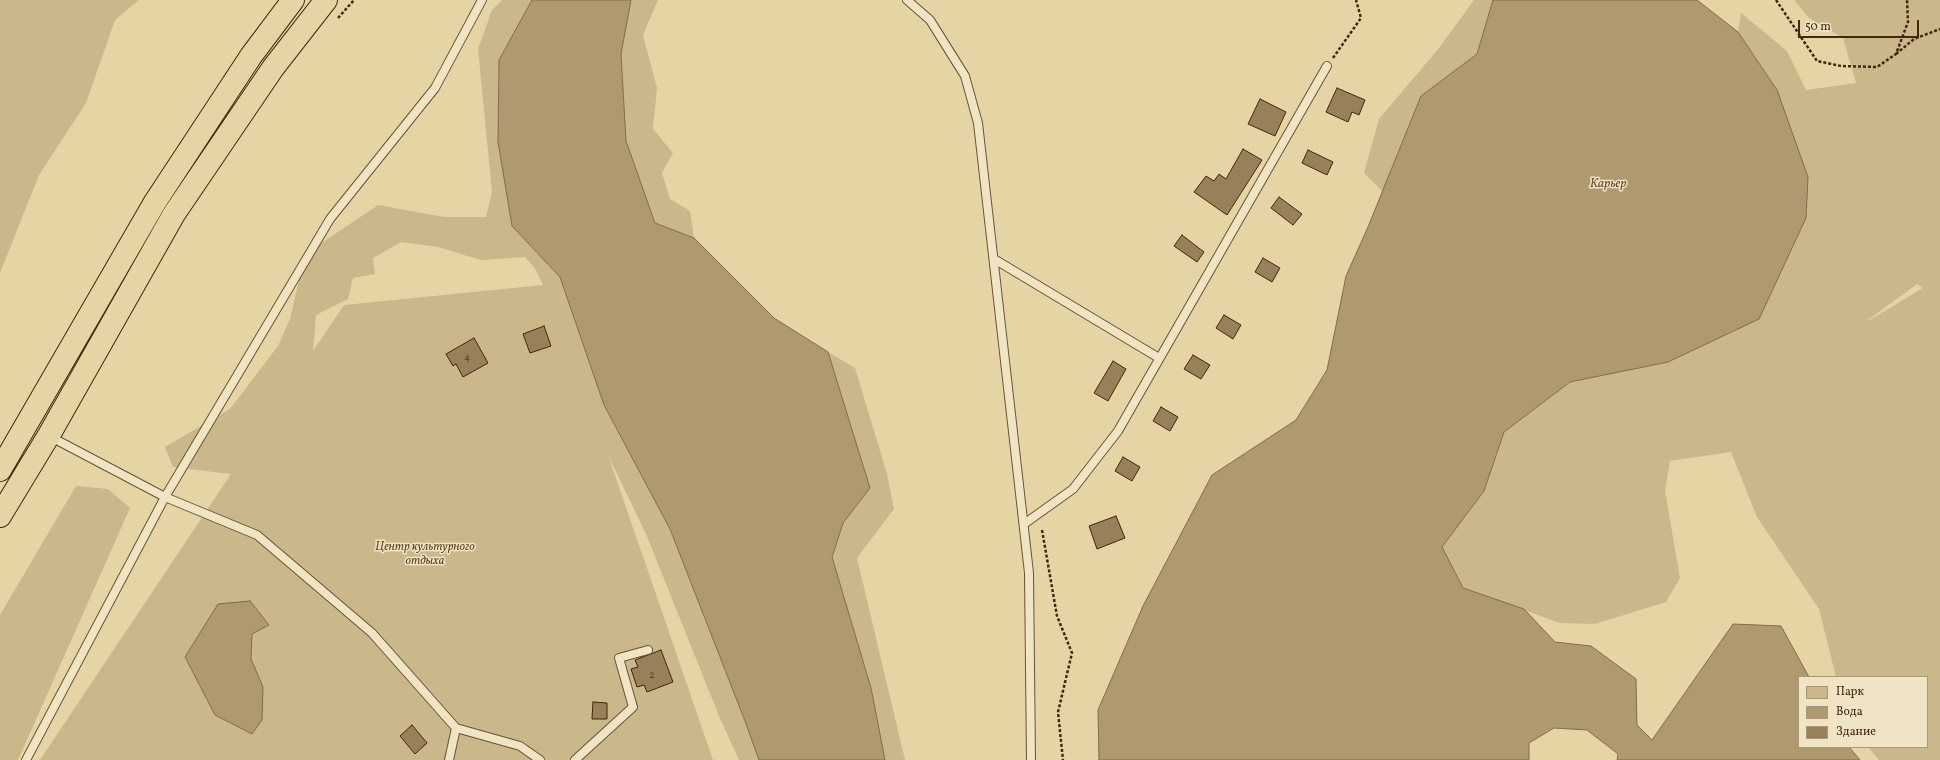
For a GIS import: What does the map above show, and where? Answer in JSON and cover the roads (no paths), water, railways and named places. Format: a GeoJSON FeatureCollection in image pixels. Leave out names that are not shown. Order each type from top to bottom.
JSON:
{"type":"FeatureCollection","features":[{"type":"Feature","properties":{"kind":"highway"},"geometry":{"type":"LineString","coordinates":[[0,470],[155,202],[251,56],[293,0]]}},
{"type":"Feature","properties":{"kind":"highway"},"geometry":{"type":"LineString","coordinates":[[0,516],[49,435],[174,214],[272,68],[326,0]]}},
{"type":"Feature","properties":{"kind":"lane"},"geometry":{"type":"LineString","coordinates":[[26,760],[165,497],[330,219],[435,88],[482,0]]}},
{"type":"Feature","properties":{"kind":"lane"},"geometry":{"type":"LineString","coordinates":[[907,0],[930,20],[965,76],[978,123],[1029,573],[1031,760]]}},
{"type":"Feature","properties":{"kind":"lane"},"geometry":{"type":"LineString","coordinates":[[1024,524],[1073,489],[1118,431],[1327,66]]}},
{"type":"Feature","properties":{"kind":"lane"},"geometry":{"type":"LineString","coordinates":[[994,259],[1159,358]]}},
{"type":"Feature","properties":{"kind":"lane"},"geometry":{"type":"LineString","coordinates":[[49,435],[165,497],[257,535],[372,633],[456,728],[520,746],[540,760]]}},
{"type":"Feature","properties":{"kind":"lane"},"geometry":{"type":"LineString","coordinates":[[575,760],[633,707],[619,658],[648,650]]}},
{"type":"Feature","properties":{"kind":"lane"},"geometry":{"type":"LineString","coordinates":[[449,760],[456,728]]}},
{"type":"Feature","properties":{"kind":"water"},"geometry":{"type":"Polygon","coordinates":[[[532,0],[631,0],[621,54],[626,141],[655,223],[694,238],[774,318],[828,352],[870,488],[843,523],[832,557],[871,688],[885,760],[759,760],[670,529],[604,405],[560,277],[512,226],[498,142],[499,60],[532,0]]]}},
{"type":"Feature","properties":{"kind":"water","name":"Карьер"},"geometry":{"type":"Polygon","coordinates":[[[1493,0],[1697,0],[1738,32],[1777,90],[1808,177],[1806,218],[1759,319],[1668,362],[1570,382],[1504,432],[1484,491],[1442,547],[1463,588],[1524,609],[1555,642],[1591,646],[1636,679],[1637,725],[1652,740],[1733,624],[1781,626],[1808,676],[1798,676],[1798,748],[1850,748],[1860,760],[1617,760],[1618,754],[1587,730],[1554,728],[1529,743],[1529,760],[1099,760],[1098,710],[1143,606],[1212,475],[1296,420],[1327,370],[1346,276],[1368,227],[1421,96],[1477,54],[1493,0]]]}},
{"type":"Feature","properties":{"kind":"water"},"geometry":{"type":"Polygon","coordinates":[[[250,601],[269,625],[252,634],[251,659],[263,687],[262,720],[252,734],[215,715],[185,657],[218,604],[250,601]]]}},
{"type":"Feature","properties":{"kind":"park label","name":"Центр культурного отдыха"},"geometry":{"type":"Point","coordinates":[425,555]}}]}
